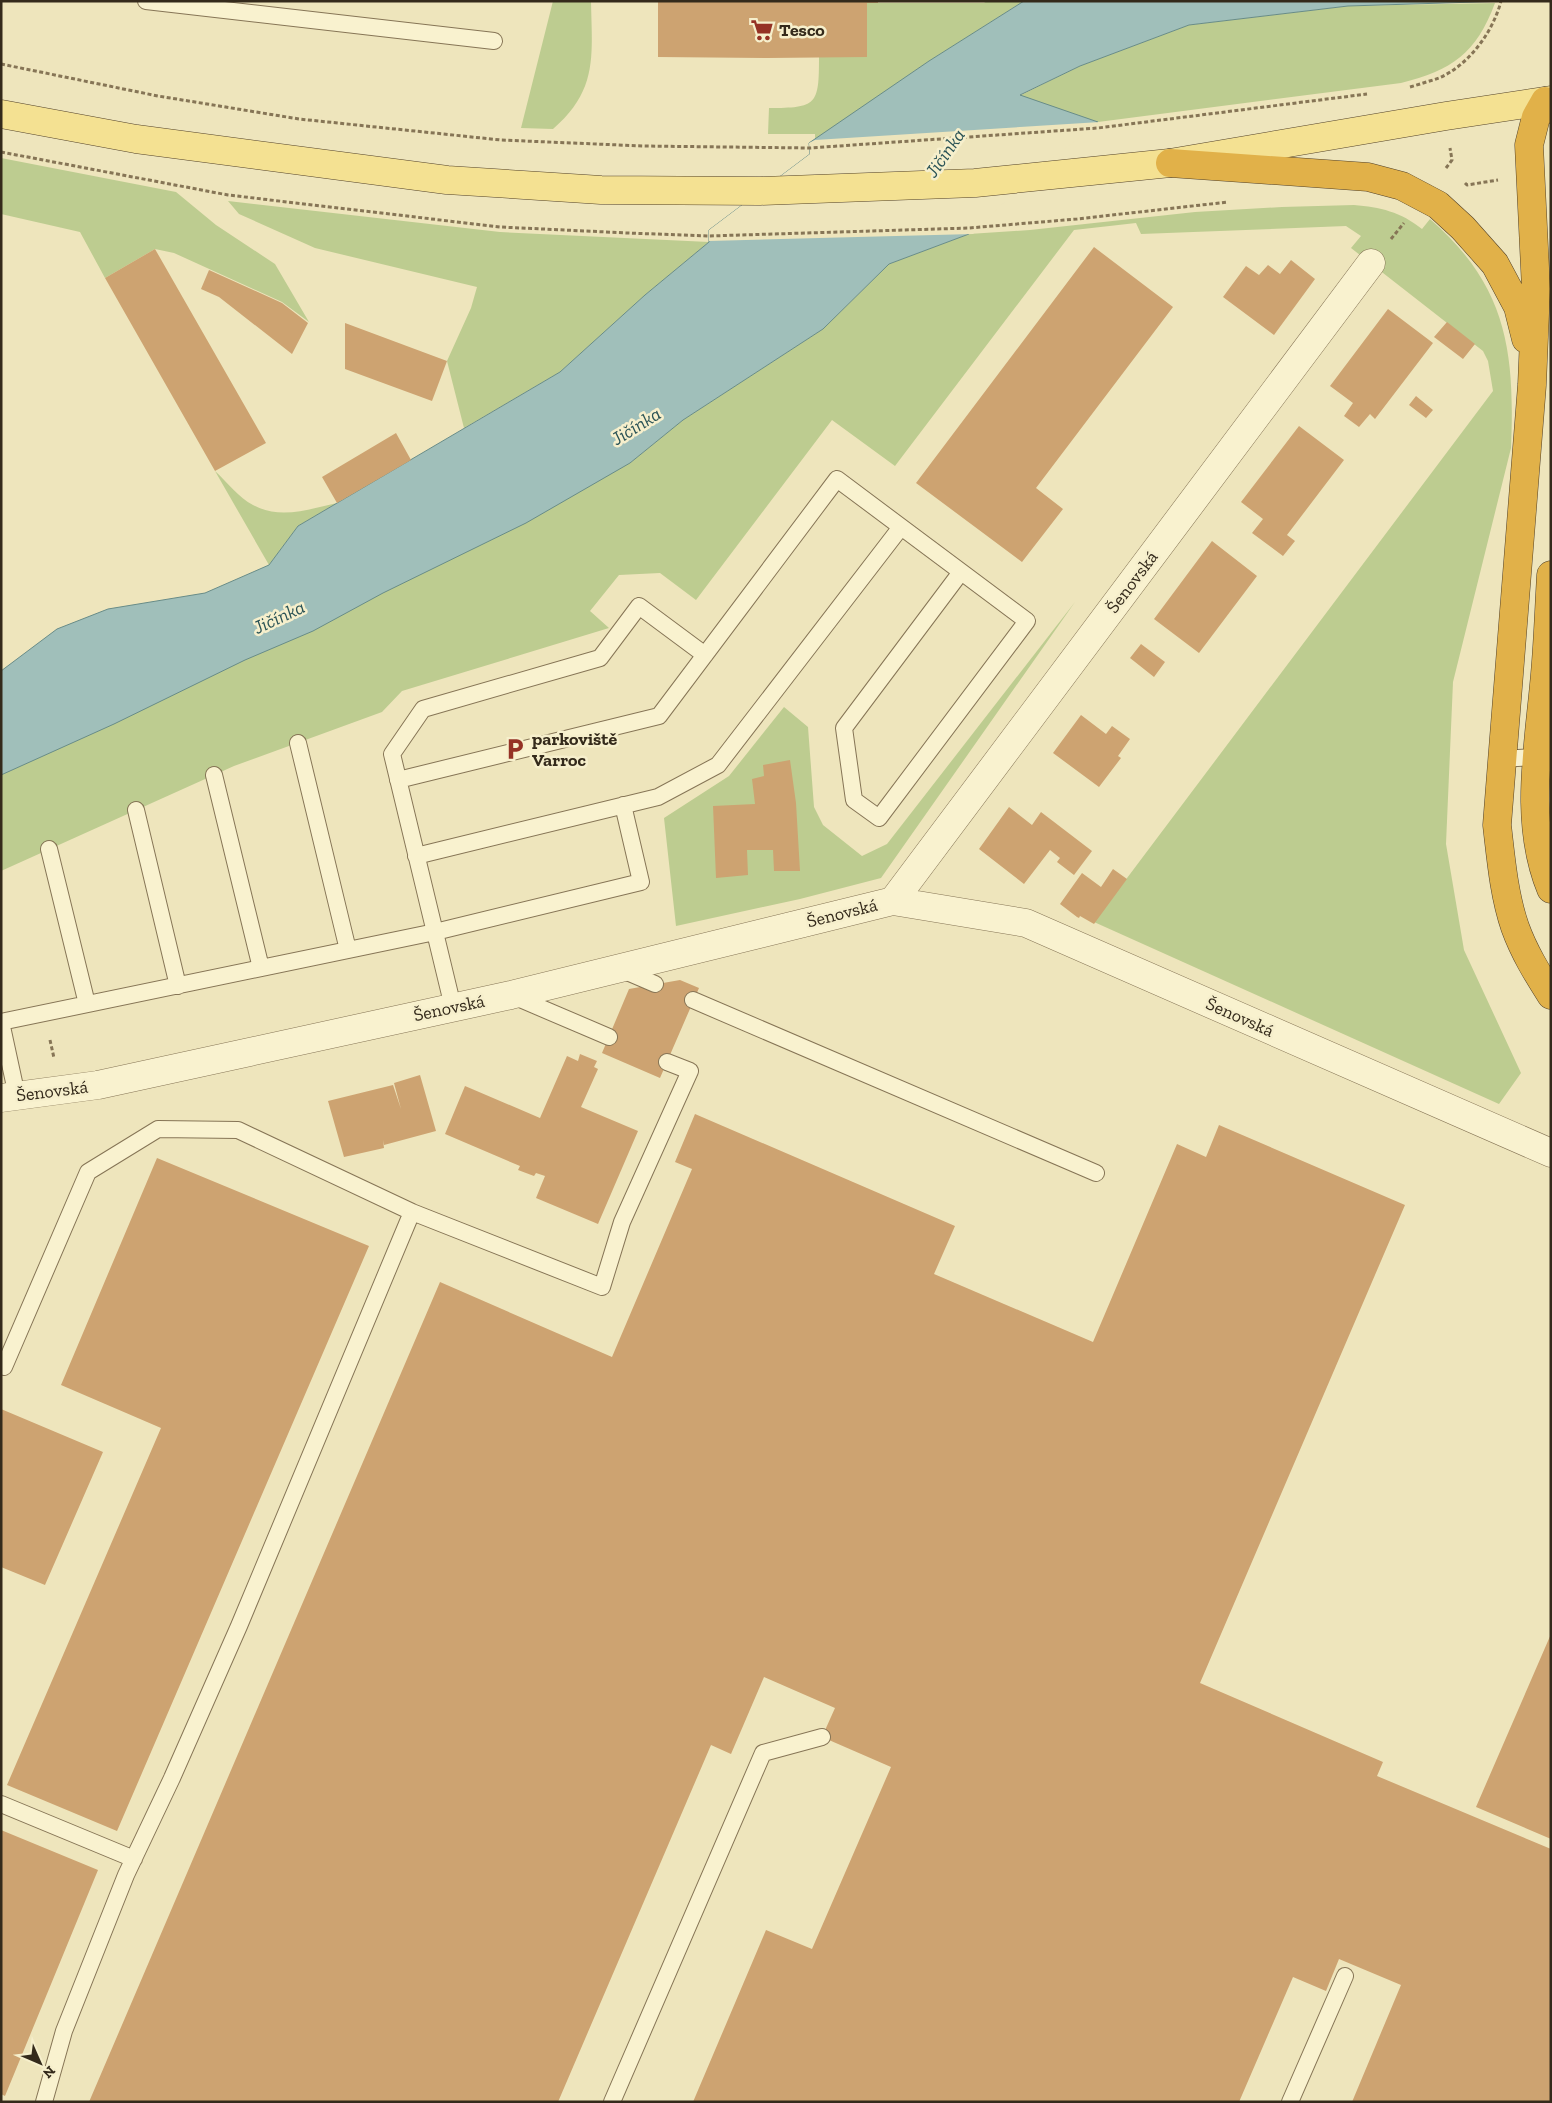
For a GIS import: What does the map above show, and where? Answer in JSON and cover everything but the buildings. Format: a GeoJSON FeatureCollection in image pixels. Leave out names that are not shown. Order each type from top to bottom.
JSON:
{"type":"FeatureCollection","features":[{"type":"Feature","properties":{"kind":"highway"},"geometry":{"type":"LineString","coordinates":[[1549,103],[1536,117],[1529,145],[1536,289],[1532,385],[1497,825],[1502,871],[1515,926],[1531,964],[1551,995]]}},
{"type":"Feature","properties":{"kind":"highway"},"geometry":{"type":"LineString","coordinates":[[1170,163],[1368,177],[1402,186],[1438,205],[1480,246],[1495,264],[1508,286],[1518,306],[1523,325],[1532,385]]}},
{"type":"Feature","properties":{"kind":"highway"},"geometry":{"type":"LineString","coordinates":[[1551,575],[1544,757],[1536,826],[1551,890]]}},
{"type":"Feature","properties":{"kind":"main road"},"geometry":{"type":"LineString","coordinates":[[1,114],[136,139],[447,180],[601,190],[760,192],[975,183],[1170,163],[1549,103]]}},
{"type":"Feature","properties":{"kind":"street","name":"Šenovská"},"geometry":{"type":"LineString","coordinates":[[892,901],[1371,264]]}},
{"type":"Feature","properties":{"kind":"street","name":"Šenovská"},"geometry":{"type":"LineString","coordinates":[[9,1097],[98,1085],[453,1008],[892,901],[1026,923],[1551,1153]]}},
{"type":"Feature","properties":{"kind":"lane"},"geometry":{"type":"LineString","coordinates":[[146,1],[494,41]]}},
{"type":"Feature","properties":{"kind":"lane"},"geometry":{"type":"LineString","coordinates":[[398,780],[659,716],[837,479],[1027,621],[879,818],[854,800],[844,728],[961,572]]}},
{"type":"Feature","properties":{"kind":"lane"},"geometry":{"type":"LineString","coordinates":[[416,856],[658,796],[718,765],[901,527]]}},
{"type":"Feature","properties":{"kind":"lane"},"geometry":{"type":"LineString","coordinates":[[453,1008],[392,754],[423,709],[600,658],[639,606],[705,655]]}},
{"type":"Feature","properties":{"kind":"lane"},"geometry":{"type":"LineString","coordinates":[[298,743],[348,950]]}},
{"type":"Feature","properties":{"kind":"lane"},"geometry":{"type":"LineString","coordinates":[[1502,758],[1544,757]]}},
{"type":"Feature","properties":{"kind":"lane"},"geometry":{"type":"LineString","coordinates":[[214,775],[261,968]]}},
{"type":"Feature","properties":{"kind":"lane"},"geometry":{"type":"LineString","coordinates":[[9,1097],[13,1068],[1,1022],[435,932],[641,882],[623,805]]}},
{"type":"Feature","properties":{"kind":"lane"},"geometry":{"type":"LineString","coordinates":[[136,810],[178,986]]}},
{"type":"Feature","properties":{"kind":"lane"},"geometry":{"type":"LineString","coordinates":[[50,849],[87,1004]]}},
{"type":"Feature","properties":{"kind":"lane"},"geometry":{"type":"LineString","coordinates":[[617,968],[655,984]]}},
{"type":"Feature","properties":{"kind":"lane"},"geometry":{"type":"LineString","coordinates":[[511,995],[609,1037]]}},
{"type":"Feature","properties":{"kind":"lane"},"geometry":{"type":"LineString","coordinates":[[693,1000],[1096,1173]]}},
{"type":"Feature","properties":{"kind":"lane"},"geometry":{"type":"LineString","coordinates":[[4,1367],[88,1172],[158,1129],[238,1130],[412,1212],[602,1287],[622,1222],[690,1071],[667,1062]]}},
{"type":"Feature","properties":{"kind":"lane"},"geometry":{"type":"LineString","coordinates":[[44,2102],[64,2031],[126,1875],[239,1626],[412,1212]]}},
{"type":"Feature","properties":{"kind":"lane"},"geometry":{"type":"LineString","coordinates":[[612,2102],[764,1753],[822,1738]]}},
{"type":"Feature","properties":{"kind":"lane"},"geometry":{"type":"LineString","coordinates":[[1,1804],[134,1860]]}},
{"type":"Feature","properties":{"kind":"lane"},"geometry":{"type":"LineString","coordinates":[[1290,2102],[1345,1976]]}},
{"type":"Feature","properties":{"kind":"path"},"geometry":{"type":"LineString","coordinates":[[1402,89],[1441,77],[1468,57],[1487,32],[1501,1]]}},
{"type":"Feature","properties":{"kind":"path"},"geometry":{"type":"LineString","coordinates":[[1,64],[86,82],[299,120],[526,141],[643,146],[810,148],[1098,128],[1373,93]]}},
{"type":"Feature","properties":{"kind":"path"},"geometry":{"type":"LineString","coordinates":[[1,152],[228,195],[500,227],[709,236],[969,228],[1030,224],[1145,212]]}},
{"type":"Feature","properties":{"kind":"green space"},"geometry":{"type":"Polygon","coordinates":[[[553,1],[591,1],[592,39],[589,71],[585,86],[578,100],[568,115],[553,129],[521,128],[553,1]]]}},
{"type":"Feature","properties":{"kind":"green space"},"geometry":{"type":"Polygon","coordinates":[[[987,1],[1024,1],[929,61],[815,140],[815,134],[768,134],[769,108],[806,105],[816,94],[819,57],[867,57],[867,3],[984,3],[987,1]]]}},
{"type":"Feature","properties":{"kind":"green space"},"geometry":{"type":"Polygon","coordinates":[[[1495,3],[1488,21],[1479,35],[1460,57],[1435,72],[1401,83],[1098,122],[1019,96],[1080,66],[1189,25],[1348,6],[1495,3]]]}},
{"type":"Feature","properties":{"kind":"green space"},"geometry":{"type":"Polygon","coordinates":[[[1,158],[176,192],[216,225],[275,264],[309,322],[282,302],[174,253],[155,249],[105,278],[80,232],[1,214],[1,158]]]}},
{"type":"Feature","properties":{"kind":"green space"},"geometry":{"type":"Polygon","coordinates":[[[228,201],[500,232],[709,242],[645,295],[560,372],[464,428],[447,361],[471,308],[477,287],[315,248],[239,214],[228,201]]]}},
{"type":"Feature","properties":{"kind":"green space"},"geometry":{"type":"Polygon","coordinates":[[[1354,205],[1390,211],[1406,218],[1422,229],[1430,219],[1456,244],[1476,269],[1491,295],[1501,322],[1507,351],[1511,381],[1511,448],[1453,682],[1446,844],[1464,950],[1521,1073],[1499,1104],[1094,922],[1493,391],[1488,361],[1483,351],[1351,248],[1361,236],[1346,226],[1141,234],[1136,223],[1074,230],[895,466],[832,420],[696,600],[660,573],[619,575],[590,611],[609,628],[402,691],[382,712],[234,766],[1,871],[1,772],[630,463],[683,420],[823,329],[889,264],[969,234],[1030,230],[1195,212],[1354,205]]]}},
{"type":"Feature","properties":{"kind":"green space"},"geometry":{"type":"Polygon","coordinates":[[[215,471],[233,490],[253,505],[274,512],[295,512],[337,503],[298,526],[269,565],[215,471]]]}},
{"type":"Feature","properties":{"kind":"green space"},"geometry":{"type":"Polygon","coordinates":[[[1075,602],[881,878],[800,899],[676,926],[664,818],[729,776],[784,707],[808,727],[814,807],[823,825],[862,856],[887,844],[1075,602]]]}},
{"type":"Feature","properties":{"kind":"water","name":"Jičínka"},"geometry":{"type":"Polygon","coordinates":[[[1024,1],[1508,1],[1348,6],[1189,25],[1080,66],[1020,95],[1098,122],[1034,168],[969,234],[889,264],[823,329],[683,420],[630,463],[526,523],[383,593],[313,631],[245,660],[114,724],[1,775],[1,671],[57,629],[108,609],[205,593],[269,565],[298,526],[560,372],[645,295],[709,242],[709,230],[810,154],[809,143],[929,61],[1024,1]]]}},
{"type":"Feature","properties":{"kind":"pier"},"geometry":{"type":"Polygon","coordinates":[[[1100,122],[1036,170],[973,234],[709,241],[709,230],[810,154],[809,143],[815,140],[1100,122]]]}},
{"type":"Feature","properties":{"kind":"place","name":"Tesco"},"geometry":{"type":"Point","coordinates":[762,30]}},
{"type":"Feature","properties":{"kind":"place","name":"parkoviště Varroc"},"geometry":{"type":"Point","coordinates":[515,749]}}]}
